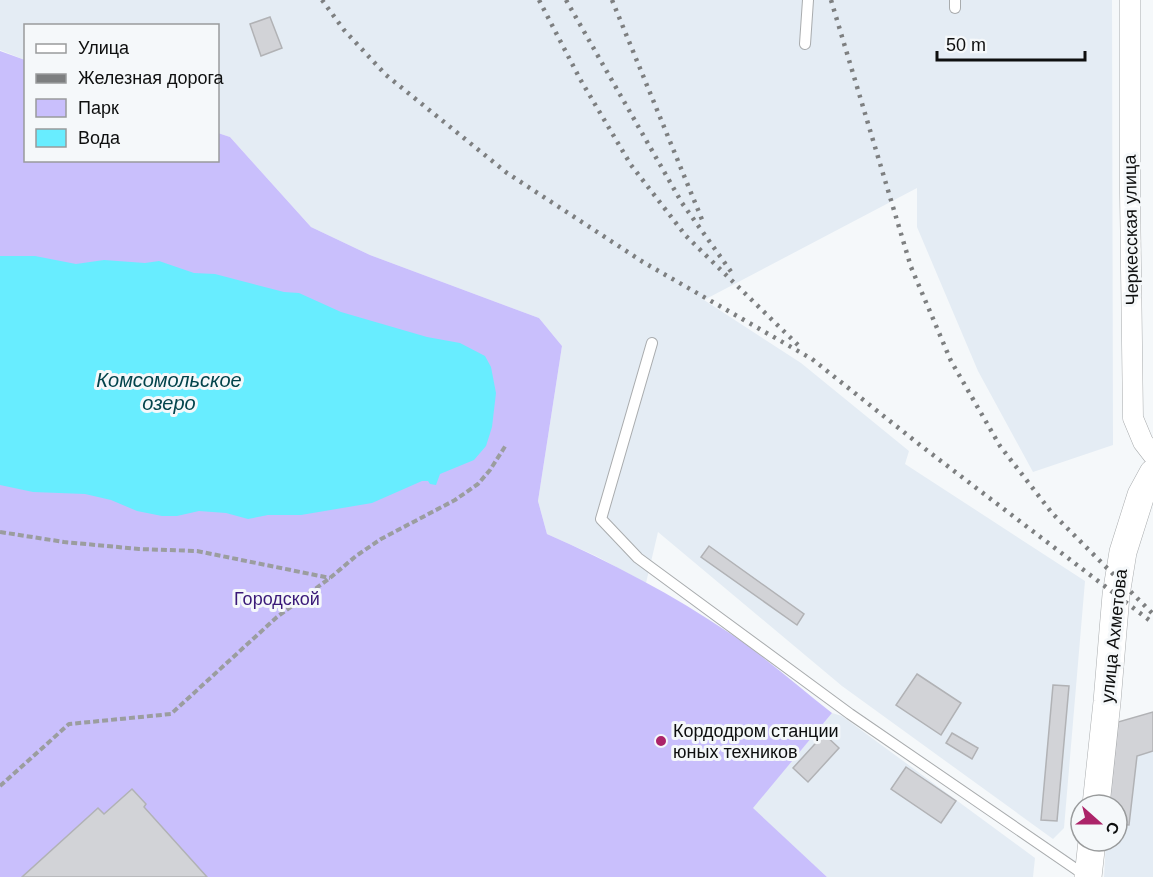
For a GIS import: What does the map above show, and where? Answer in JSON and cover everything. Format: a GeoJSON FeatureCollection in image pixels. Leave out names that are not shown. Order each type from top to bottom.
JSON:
{"type":"FeatureCollection","features":[{"type":"Feature","properties":{"kind":"main road","name":"улица Ахметова"},"geometry":{"type":"LineString","coordinates":[[1097,793],[1116,596],[1123,552],[1142,495],[1153,473]]}},
{"type":"Feature","properties":{"kind":"main road"},"geometry":{"type":"LineString","coordinates":[[1087,877],[1090,853]]}},
{"type":"Feature","properties":{"kind":"street","name":"Черкесская улица"},"geometry":{"type":"LineString","coordinates":[[1130,0],[1133,418],[1143,442],[1153,455]]}},
{"type":"Feature","properties":{"kind":"lane"},"geometry":{"type":"LineString","coordinates":[[805,44],[808,0]]}},
{"type":"Feature","properties":{"kind":"lane"},"geometry":{"type":"LineString","coordinates":[[652,343],[601,519],[638,558],[821,693],[1087,877]]}},
{"type":"Feature","properties":{"kind":"path"},"geometry":{"type":"LineString","coordinates":[[0,786],[69,724],[171,714],[277,616],[356,556],[381,539],[455,500],[478,484],[506,445]]}},
{"type":"Feature","properties":{"kind":"path"},"geometry":{"type":"LineString","coordinates":[[0,532],[64,542],[139,549],[197,550],[330,578]]}},
{"type":"Feature","properties":{"kind":"shaded area"},"geometry":{"type":"Polygon","coordinates":[[[0,0],[1112,0],[1113,445],[1033,472],[978,371],[917,227],[917,188],[704,300],[801,363],[909,451],[905,464],[1085,581],[1064,828],[1053,839],[842,686],[658,532],[646,583],[596,556],[547,534],[538,501],[562,346],[539,318],[370,255],[311,227],[230,137],[219,133],[219,24],[24,24],[24,60],[0,50],[0,0]]]}},
{"type":"Feature","properties":{"kind":"shaded area"},"geometry":{"type":"Polygon","coordinates":[[[1153,712],[1153,877],[1104,877],[1105,853],[1129,853],[1129,793],[1117,793],[1118,722],[1153,712]]]}},
{"type":"Feature","properties":{"kind":"shaded area"},"geometry":{"type":"Polygon","coordinates":[[[832,713],[842,716],[1035,858],[1033,877],[827,877],[752,808],[832,713]]]}},
{"type":"Feature","properties":{"kind":"green space","name":"Городской"},"geometry":{"type":"Polygon","coordinates":[[[0,51],[24,60],[24,162],[219,162],[219,133],[230,137],[311,227],[370,255],[539,318],[562,346],[538,501],[547,534],[595,556],[687,606],[757,653],[832,713],[753,808],[827,877],[0,877],[0,51]]]}},
{"type":"Feature","properties":{"kind":"water","name":"Комсомольское озеро"},"geometry":{"type":"Polygon","coordinates":[[[0,256],[35,256],[76,264],[104,260],[145,263],[159,261],[194,273],[215,274],[284,292],[299,293],[341,312],[427,337],[460,343],[485,356],[491,367],[496,393],[492,427],[486,446],[474,460],[440,474],[436,485],[422,481],[372,503],[301,515],[268,515],[248,519],[226,513],[199,511],[177,516],[162,516],[137,511],[111,500],[85,494],[33,492],[0,485],[0,256]]]}},
{"type":"Feature","properties":{"kind":"building"},"geometry":{"type":"Polygon","coordinates":[[[270,17],[282,48],[261,56],[250,24],[270,17]]]}},
{"type":"Feature","properties":{"kind":"building"},"geometry":{"type":"Polygon","coordinates":[[[709,546],[804,614],[797,625],[701,557],[709,546]]]}},
{"type":"Feature","properties":{"kind":"building"},"geometry":{"type":"Polygon","coordinates":[[[917,674],[961,703],[941,735],[896,705],[917,674]]]}},
{"type":"Feature","properties":{"kind":"building"},"geometry":{"type":"Polygon","coordinates":[[[1053,685],[1069,686],[1057,821],[1041,820],[1053,685]]]}},
{"type":"Feature","properties":{"kind":"building"},"geometry":{"type":"Polygon","coordinates":[[[1153,712],[1153,751],[1137,756],[1129,825],[1129,793],[1110,793],[1118,722],[1153,712]]]}},
{"type":"Feature","properties":{"kind":"building"},"geometry":{"type":"Polygon","coordinates":[[[952,733],[978,748],[972,759],[946,743],[952,733]]]}},
{"type":"Feature","properties":{"kind":"building"},"geometry":{"type":"Polygon","coordinates":[[[824,734],[839,748],[808,782],[793,768],[824,734]]]}},
{"type":"Feature","properties":{"kind":"building"},"geometry":{"type":"Polygon","coordinates":[[[906,767],[956,801],[941,823],[891,789],[906,767]]]}},
{"type":"Feature","properties":{"kind":"building"},"geometry":{"type":"Polygon","coordinates":[[[132,789],[146,804],[144,807],[207,877],[22,877],[98,808],[104,814],[132,789]]]}},
{"type":"Feature","properties":{"kind":"railway"},"geometry":{"type":"LineString","coordinates":[[322,0],[344,30],[386,75],[507,173],[643,262],[812,359],[920,445],[1153,623]]}},
{"type":"Feature","properties":{"kind":"railway"},"geometry":{"type":"LineString","coordinates":[[539,0],[580,79],[631,165],[686,236],[798,345]]}},
{"type":"Feature","properties":{"kind":"railway"},"geometry":{"type":"LineString","coordinates":[[566,0],[682,203],[732,273]]}},
{"type":"Feature","properties":{"kind":"railway"},"geometry":{"type":"LineString","coordinates":[[612,0],[703,222]]}},
{"type":"Feature","properties":{"kind":"railway"},"geometry":{"type":"LineString","coordinates":[[831,0],[911,267],[951,361],[1000,446],[1052,513],[1153,614]]}},
{"type":"Feature","properties":{"kind":"place","name":"Кордодром станции юных техников"},"geometry":{"type":"Point","coordinates":[661,741]}}]}
